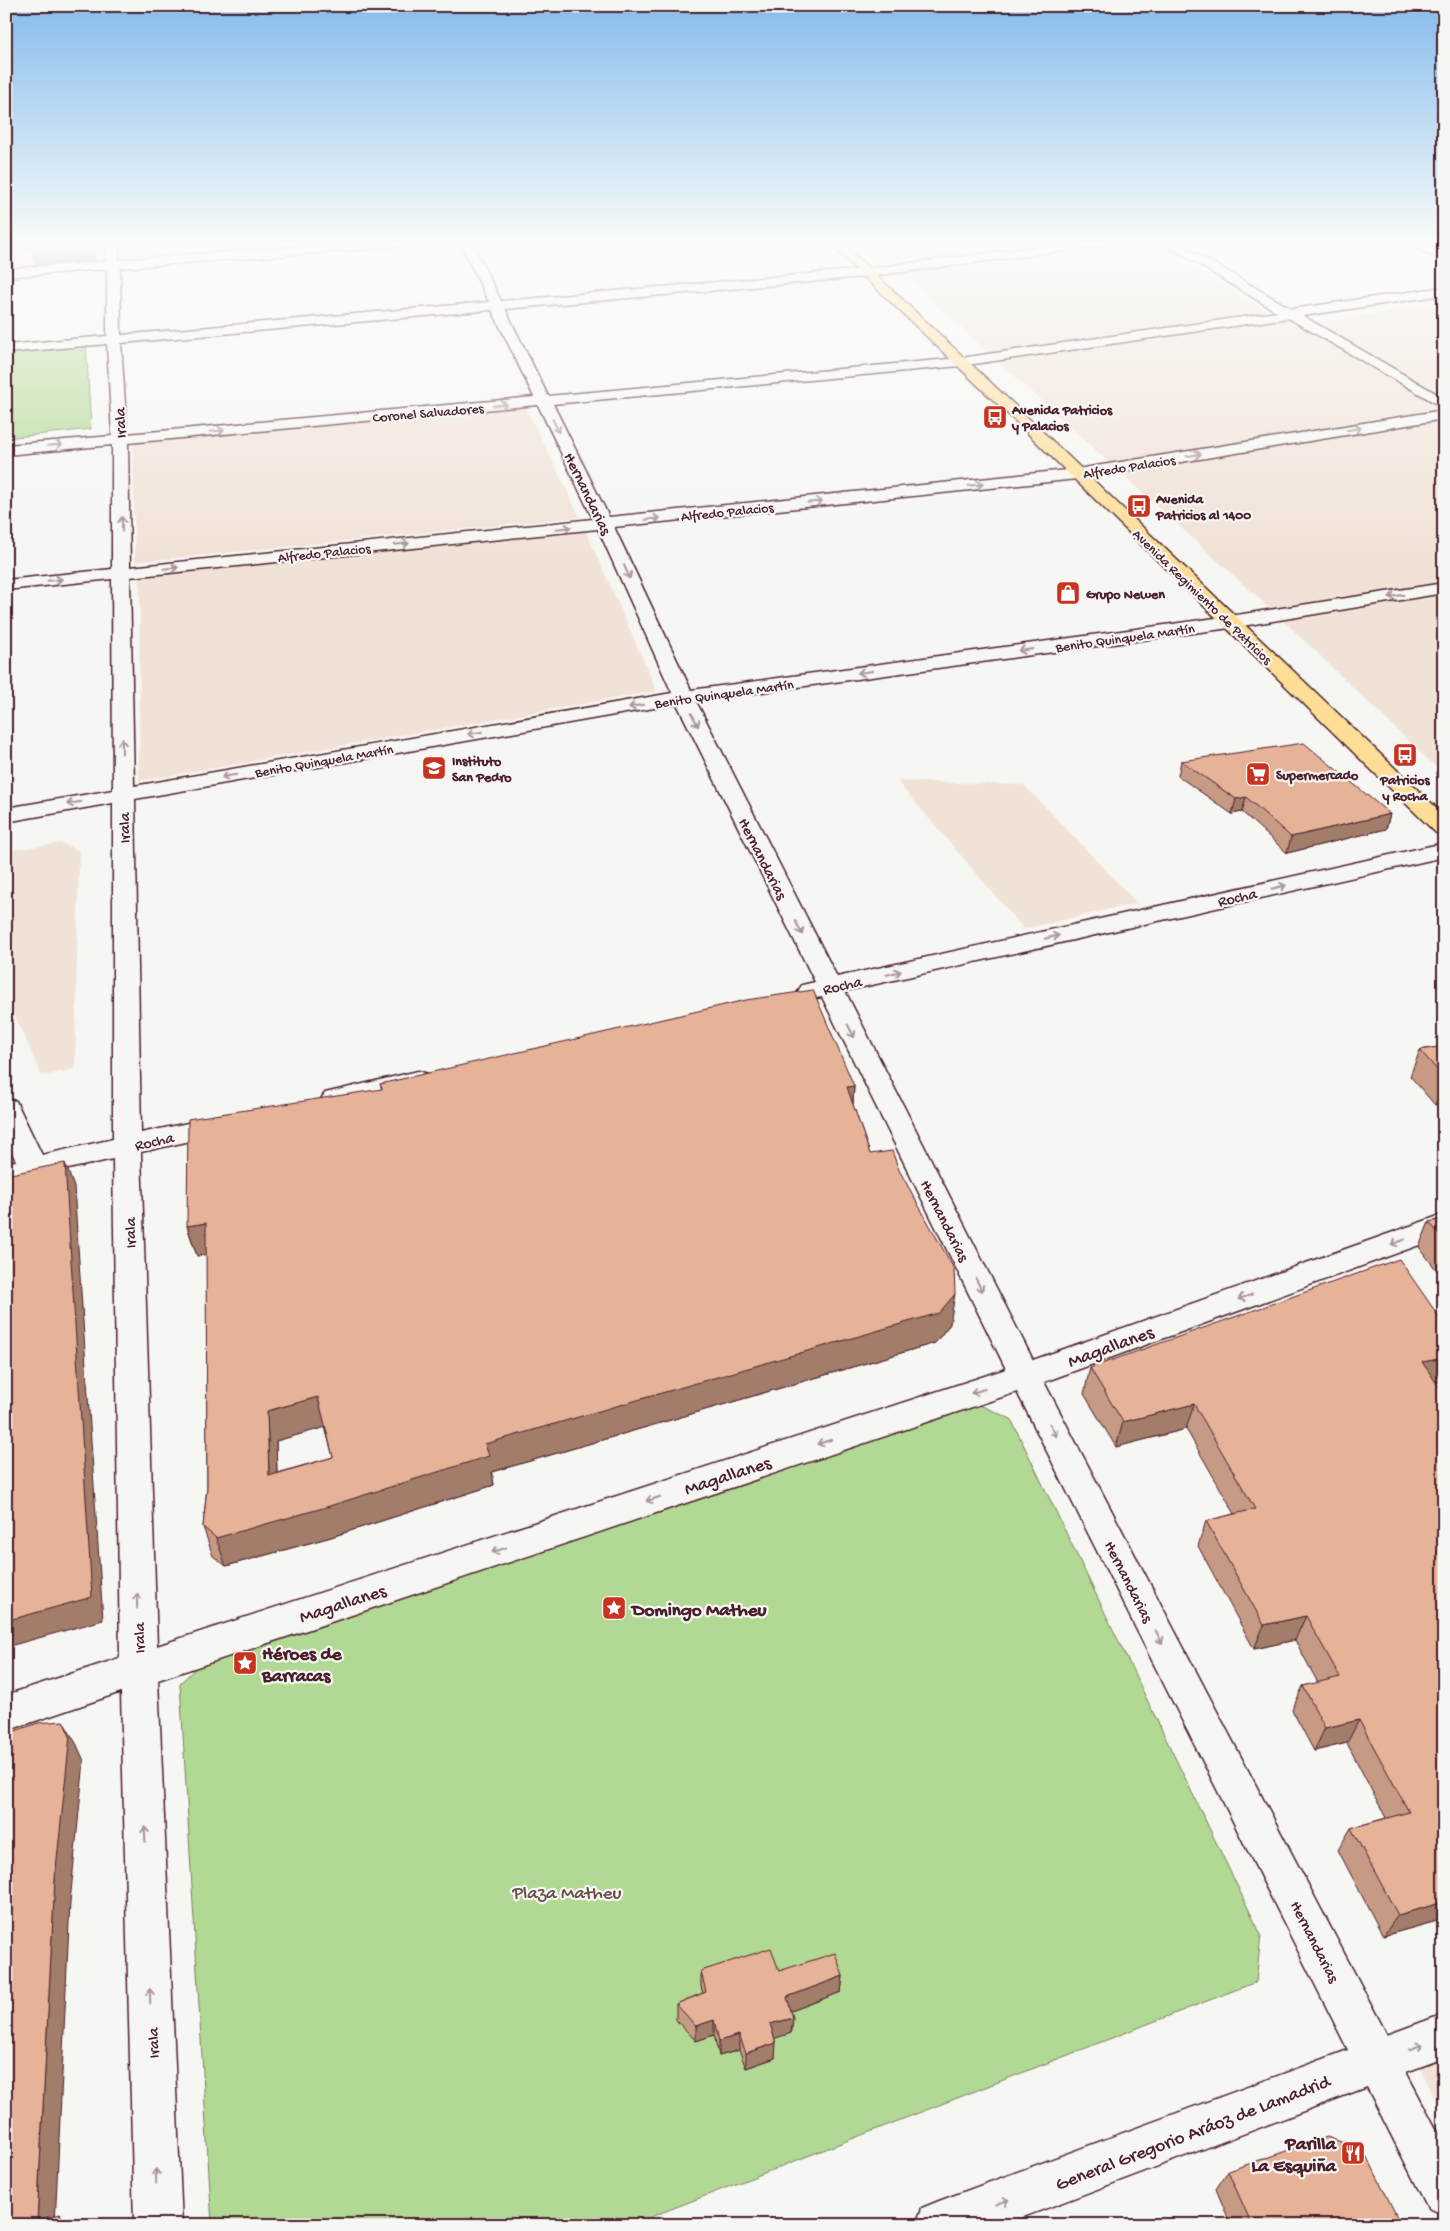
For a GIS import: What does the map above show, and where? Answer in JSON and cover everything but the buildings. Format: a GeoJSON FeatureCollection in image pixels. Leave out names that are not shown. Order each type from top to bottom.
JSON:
{"type":"FeatureCollection","features":[{"type":"Feature","properties":{"kind":"main road","name":"Avenida Regimiento de Patricios"},"geometry":{"type":"LineString","coordinates":[[942,345],[1444,828]]}},
{"type":"Feature","properties":{"kind":"street"},"geometry":{"type":"LineString","coordinates":[[6,349],[48,345]]}},
{"type":"Feature","properties":{"kind":"street","name":"Irala"},"geometry":{"type":"LineString","coordinates":[[114,345],[120,439],[122,794],[127,1146],[139,1669],[158,2225]]}},
{"type":"Feature","properties":{"kind":"street","name":"Hernandarias"},"geometry":{"type":"LineString","coordinates":[[517,345],[604,524],[684,698],[1024,1376],[1444,2192]]}},
{"type":"Feature","properties":{"kind":"street","name":"Coronel Salvadores"},"geometry":{"type":"LineString","coordinates":[[6,450],[544,402],[960,362],[1076,345]]}},
{"type":"Feature","properties":{"kind":"street"},"geometry":{"type":"LineString","coordinates":[[1343,345],[1444,404]]}},
{"type":"Feature","properties":{"kind":"street","name":"Alfredo Palacios"},"geometry":{"type":"LineString","coordinates":[[6,585],[1077,474],[1444,414]]}},
{"type":"Feature","properties":{"kind":"street","name":"Benito Quinquela Martín"},"geometry":{"type":"LineString","coordinates":[[6,815],[684,698],[1230,622],[1444,588]]}},
{"type":"Feature","properties":{"kind":"street","name":"Rocha"},"geometry":{"type":"LineString","coordinates":[[790,996],[1444,850]]}},
{"type":"Feature","properties":{"kind":"street"},"geometry":{"type":"LineString","coordinates":[[312,1104],[439,1076]]}},
{"type":"Feature","properties":{"kind":"street"},"geometry":{"type":"LineString","coordinates":[[6,1108],[19,1169]]}},
{"type":"Feature","properties":{"kind":"street","name":"Rocha"},"geometry":{"type":"LineString","coordinates":[[19,1169],[244,1120]]}},
{"type":"Feature","properties":{"kind":"street","name":"Magallanes"},"geometry":{"type":"LineString","coordinates":[[6,1713],[1024,1376],[1444,1225]]}},
{"type":"Feature","properties":{"kind":"street","name":"General Gregorio Aráoz de Lamadrid"},"geometry":{"type":"LineString","coordinates":[[939,2225],[1444,2036]]}},
{"type":"Feature","properties":{"kind":"shaded area"},"geometry":{"type":"Polygon","coordinates":[[[980,345],[1444,345],[1444,775],[1288,625],[980,345]]]}},
{"type":"Feature","properties":{"kind":"shaded area"},"geometry":{"type":"Polygon","coordinates":[[[524,404],[580,517],[135,562],[133,440],[524,404]]]}},
{"type":"Feature","properties":{"kind":"shaded area"},"geometry":{"type":"Polygon","coordinates":[[[584,527],[657,691],[139,781],[140,575],[584,527]]]}},
{"type":"Feature","properties":{"kind":"shaded area"},"geometry":{"type":"Polygon","coordinates":[[[897,781],[1024,785],[1137,903],[1024,929],[897,781]]]}},
{"type":"Feature","properties":{"kind":"shaded area"},"geometry":{"type":"Polygon","coordinates":[[[61,843],[79,851],[75,1069],[42,1076],[6,996],[6,851],[61,843]]]}},
{"type":"Feature","properties":{"kind":"shaded area"},"geometry":{"type":"Polygon","coordinates":[[[1444,2030],[1444,2116],[1406,2040],[1444,2030]]]}},
{"type":"Feature","properties":{"kind":"green space"},"geometry":{"type":"Polygon","coordinates":[[[86,345],[91,429],[6,438],[6,352],[86,345]]]}},
{"type":"Feature","properties":{"kind":"green space","name":"Plaza Matheu"},"geometry":{"type":"Polygon","coordinates":[[[973,1402],[1011,1419],[1261,1935],[1256,1982],[630,2225],[212,2225],[180,1683],[209,1656],[973,1402]]]}},
{"type":"Feature","properties":{"kind":"place","name":"Avenida Patricios y Palacios"},"geometry":{"type":"Point","coordinates":[995,417]}},
{"type":"Feature","properties":{"kind":"place","name":"Avenida Patricios al 1400"},"geometry":{"type":"Point","coordinates":[1139,506]}},
{"type":"Feature","properties":{"kind":"place","name":"Grupo Newen"},"geometry":{"type":"Point","coordinates":[1068,593]}},
{"type":"Feature","properties":{"kind":"place","name":"Patricios y Rocha"},"geometry":{"type":"Point","coordinates":[1405,755]}},
{"type":"Feature","properties":{"kind":"place","name":"Instituto San Pedro"},"geometry":{"type":"Point","coordinates":[434,768]}},
{"type":"Feature","properties":{"kind":"place","name":"Supermercado"},"geometry":{"type":"Point","coordinates":[1258,774]}},
{"type":"Feature","properties":{"kind":"place","name":"Domingo Matheu"},"geometry":{"type":"Point","coordinates":[614,1608]}},
{"type":"Feature","properties":{"kind":"place","name":"Héroes de Barracas"},"geometry":{"type":"Point","coordinates":[245,1663]}},
{"type":"Feature","properties":{"kind":"place","name":"Parilla La Esquiña"},"geometry":{"type":"Point","coordinates":[1353,2153]}}]}
